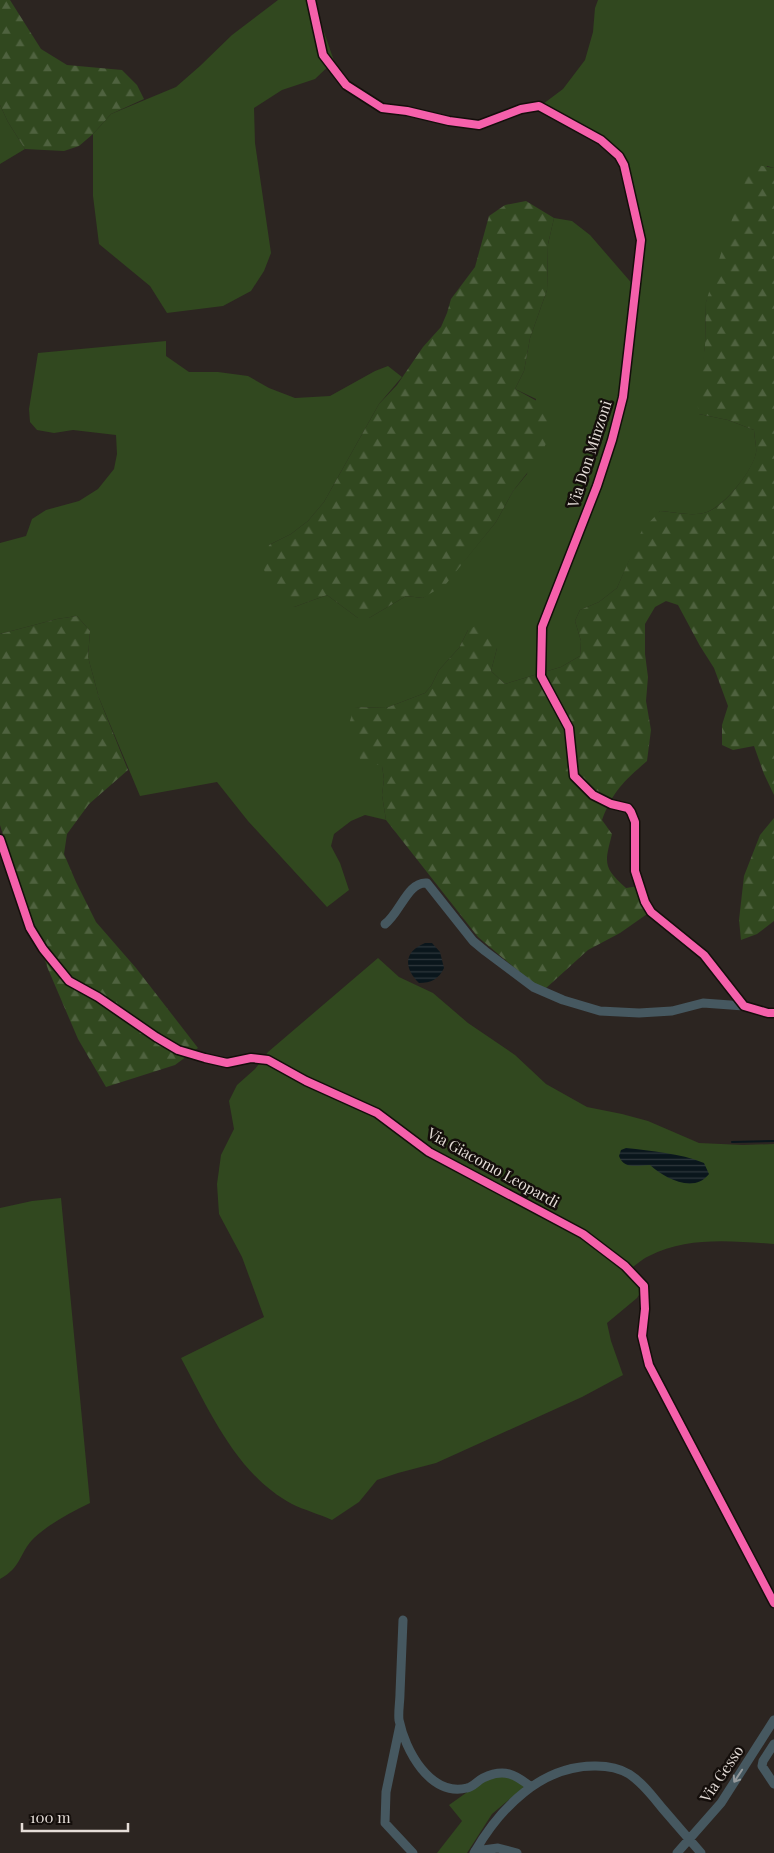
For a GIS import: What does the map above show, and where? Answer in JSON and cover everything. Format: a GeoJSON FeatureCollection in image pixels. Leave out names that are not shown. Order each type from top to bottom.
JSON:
{"type":"FeatureCollection","features":[{"type":"Feature","properties":{"kind":"street","name":"Via Don Minzoni"},"geometry":{"type":"LineString","coordinates":[[311,0],[323,56],[346,85],[382,108],[479,125],[521,109],[539,106],[601,140],[619,156],[624,165],[641,240],[623,397],[597,486],[542,627],[541,676],[569,728],[574,776],[593,796],[628,808],[631,812],[635,822],[635,871],[644,902],[651,912],[704,955],[744,1006]]}},
{"type":"Feature","properties":{"kind":"street","name":"Via Giacomo Leopardi"},"geometry":{"type":"LineString","coordinates":[[0,839],[30,928],[43,949],[69,981],[98,997],[178,1050],[227,1063],[251,1058],[268,1060],[306,1081],[377,1113],[429,1152],[582,1234],[625,1266],[644,1286],[642,1336],[649,1365],[774,1604]]}},
{"type":"Feature","properties":{"kind":"street"},"geometry":{"type":"LineString","coordinates":[[385,924],[398,912],[412,889],[427,883],[473,940],[485,951],[533,987],[555,996],[600,1011],[639,1013],[672,1011],[703,1003],[744,1006],[774,1013]]}},
{"type":"Feature","properties":{"kind":"street"},"geometry":{"type":"LineString","coordinates":[[403,1620],[399,1719],[407,1747],[429,1779],[442,1787],[455,1790],[469,1788],[483,1778],[498,1773],[512,1774],[531,1788]]}},
{"type":"Feature","properties":{"kind":"street","name":"Via Gesso"},"geometry":{"type":"LineString","coordinates":[[678,1853],[721,1803],[774,1720]]}},
{"type":"Feature","properties":{"kind":"street"},"geometry":{"type":"LineString","coordinates":[[401,1724],[386,1792],[385,1823],[413,1853]]}},
{"type":"Feature","properties":{"kind":"street","name":"Via Gesso"},"geometry":{"type":"LineString","coordinates":[[774,1744],[762,1766],[774,1784]]}},
{"type":"Feature","properties":{"kind":"street"},"geometry":{"type":"LineString","coordinates":[[475,1852],[494,1822],[531,1788],[550,1775],[567,1769],[599,1766],[619,1770],[633,1777],[648,1790],[701,1853]]}},
{"type":"Feature","properties":{"kind":"street"},"geometry":{"type":"LineString","coordinates":[[475,1852],[498,1848],[517,1853]]}},
{"type":"Feature","properties":{"kind":"green space"},"geometry":{"type":"Polygon","coordinates":[[[0,0],[10,0],[41,49],[67,65],[122,70],[137,85],[144,99],[111,114],[79,146],[64,151],[25,149],[0,105],[0,0]]]}},
{"type":"Feature","properties":{"kind":"green space"},"geometry":{"type":"Polygon","coordinates":[[[278,0],[313,0],[334,61],[315,79],[282,90],[254,108],[255,143],[271,253],[264,271],[251,291],[223,306],[167,313],[150,286],[99,244],[93,196],[93,134],[111,114],[176,87],[232,35],[278,0]]]}},
{"type":"Feature","properties":{"kind":"green space"},"geometry":{"type":"Polygon","coordinates":[[[598,0],[774,0],[774,168],[767,166],[706,302],[705,345],[699,414],[728,420],[754,430],[756,453],[754,460],[737,487],[721,503],[707,512],[684,514],[660,511],[629,561],[617,588],[599,602],[580,610],[575,621],[581,641],[580,656],[561,667],[505,684],[491,671],[497,648],[468,630],[459,648],[439,670],[425,693],[386,708],[354,707],[382,766],[384,779],[382,795],[386,820],[365,815],[351,821],[334,834],[331,846],[340,863],[349,890],[327,907],[248,821],[217,782],[140,796],[99,698],[88,657],[90,631],[77,616],[57,619],[0,634],[0,543],[26,536],[32,519],[46,510],[79,501],[98,489],[114,469],[117,454],[116,435],[73,430],[54,433],[37,430],[30,422],[29,409],[38,353],[166,341],[166,356],[189,372],[218,372],[248,376],[269,388],[295,398],[330,396],[375,371],[388,366],[402,377],[379,404],[324,502],[308,521],[291,534],[269,545],[294,607],[327,595],[358,618],[369,618],[406,596],[423,598],[464,561],[496,522],[513,491],[527,474],[536,399],[515,389],[524,371],[530,338],[547,290],[548,244],[554,218],[572,221],[590,235],[635,287],[641,261],[621,157],[539,107],[563,89],[585,60],[593,32],[595,8],[598,0]]]}},
{"type":"Feature","properties":{"kind":"green space"},"geometry":{"type":"Polygon","coordinates":[[[0,105],[25,149],[0,164],[0,105]]]}},
{"type":"Feature","properties":{"kind":"green space"},"geometry":{"type":"Polygon","coordinates":[[[751,164],[774,168],[774,795],[754,746],[733,750],[722,745],[722,725],[728,706],[714,668],[678,605],[666,601],[655,607],[645,624],[645,654],[648,677],[646,701],[651,730],[647,761],[620,787],[610,801],[602,820],[612,834],[607,858],[609,869],[626,888],[639,886],[650,912],[620,933],[588,950],[545,989],[535,985],[478,937],[386,820],[382,795],[384,779],[382,766],[360,759],[350,721],[354,707],[386,708],[425,693],[439,670],[459,648],[468,630],[482,622],[496,630],[497,648],[491,671],[505,684],[561,667],[580,656],[581,641],[575,621],[580,610],[599,602],[617,588],[642,530],[660,511],[684,514],[707,512],[722,503],[737,487],[749,469],[756,453],[754,430],[728,420],[699,414],[697,402],[705,345],[706,302],[751,164]]]}},
{"type":"Feature","properties":{"kind":"green space"},"geometry":{"type":"Polygon","coordinates":[[[526,201],[554,218],[548,244],[547,290],[530,338],[524,371],[515,389],[546,406],[552,427],[542,454],[513,491],[496,522],[446,584],[423,598],[406,596],[369,618],[358,618],[327,595],[294,607],[276,595],[264,570],[269,545],[291,534],[308,521],[324,502],[379,404],[397,385],[423,347],[441,327],[451,299],[475,267],[489,216],[505,205],[526,201]]]}},
{"type":"Feature","properties":{"kind":"green space"},"geometry":{"type":"Polygon","coordinates":[[[77,616],[90,631],[88,657],[99,698],[128,770],[89,804],[67,834],[64,854],[96,922],[136,968],[198,1048],[175,1065],[106,1087],[78,1039],[48,969],[20,890],[0,825],[0,634],[57,619],[77,616]]]}},
{"type":"Feature","properties":{"kind":"green space"},"geometry":{"type":"Polygon","coordinates":[[[774,818],[774,921],[757,934],[741,940],[739,920],[744,876],[760,835],[774,818]]]}},
{"type":"Feature","properties":{"kind":"green space"},"geometry":{"type":"Polygon","coordinates":[[[378,958],[399,977],[433,993],[468,1023],[515,1055],[546,1084],[587,1107],[648,1121],[699,1143],[774,1144],[774,1244],[710,1241],[679,1245],[644,1259],[630,1269],[647,1283],[637,1298],[607,1323],[623,1375],[582,1397],[436,1463],[377,1480],[359,1502],[332,1520],[292,1504],[273,1492],[255,1476],[226,1440],[181,1358],[264,1317],[242,1257],[219,1214],[217,1184],[221,1155],[234,1129],[229,1101],[237,1085],[255,1069],[268,1052],[378,958]]]}},
{"type":"Feature","properties":{"kind":"green space"},"geometry":{"type":"Polygon","coordinates":[[[61,1198],[90,1503],[60,1519],[34,1538],[12,1570],[0,1579],[0,1208],[32,1201],[61,1198]]]}},
{"type":"Feature","properties":{"kind":"green space"},"geometry":{"type":"Polygon","coordinates":[[[509,1775],[525,1786],[492,1814],[467,1853],[437,1853],[462,1821],[449,1805],[487,1778],[509,1775]]]}},
{"type":"Feature","properties":{"kind":"shaded area"},"geometry":{"type":"Polygon","coordinates":[[[425,943],[432,943],[440,952],[444,968],[434,980],[419,983],[411,972],[408,961],[413,951],[425,943]]]}},
{"type":"Feature","properties":{"kind":"shaded area"},"geometry":{"type":"Polygon","coordinates":[[[626,1148],[665,1153],[695,1160],[704,1163],[709,1174],[703,1180],[695,1183],[679,1182],[663,1175],[650,1165],[632,1166],[624,1163],[619,1156],[621,1150],[626,1148]]]}},
{"type":"Feature","properties":{"kind":"waterway"},"geometry":{"type":"LineString","coordinates":[[732,1142],[774,1141]]}},
{"type":"Feature","properties":{"kind":"cycle path"},"geometry":{"type":"LineString","coordinates":[[311,0],[323,55],[346,85],[382,108],[479,125],[521,109],[539,106],[601,140],[619,156],[624,165],[641,240],[623,397],[597,486],[542,627],[541,676],[569,728],[574,776],[593,795],[611,804],[628,808],[631,812],[635,822],[635,871],[645,902],[651,912],[704,955],[744,1006],[774,1013]]}},
{"type":"Feature","properties":{"kind":"cycle path"},"geometry":{"type":"LineString","coordinates":[[0,839],[30,928],[43,949],[69,981],[98,997],[178,1050],[227,1063],[251,1058],[268,1060],[306,1081],[377,1113],[429,1152],[583,1234],[625,1266],[644,1286],[645,1309],[642,1336],[649,1365],[774,1603]]}}]}
